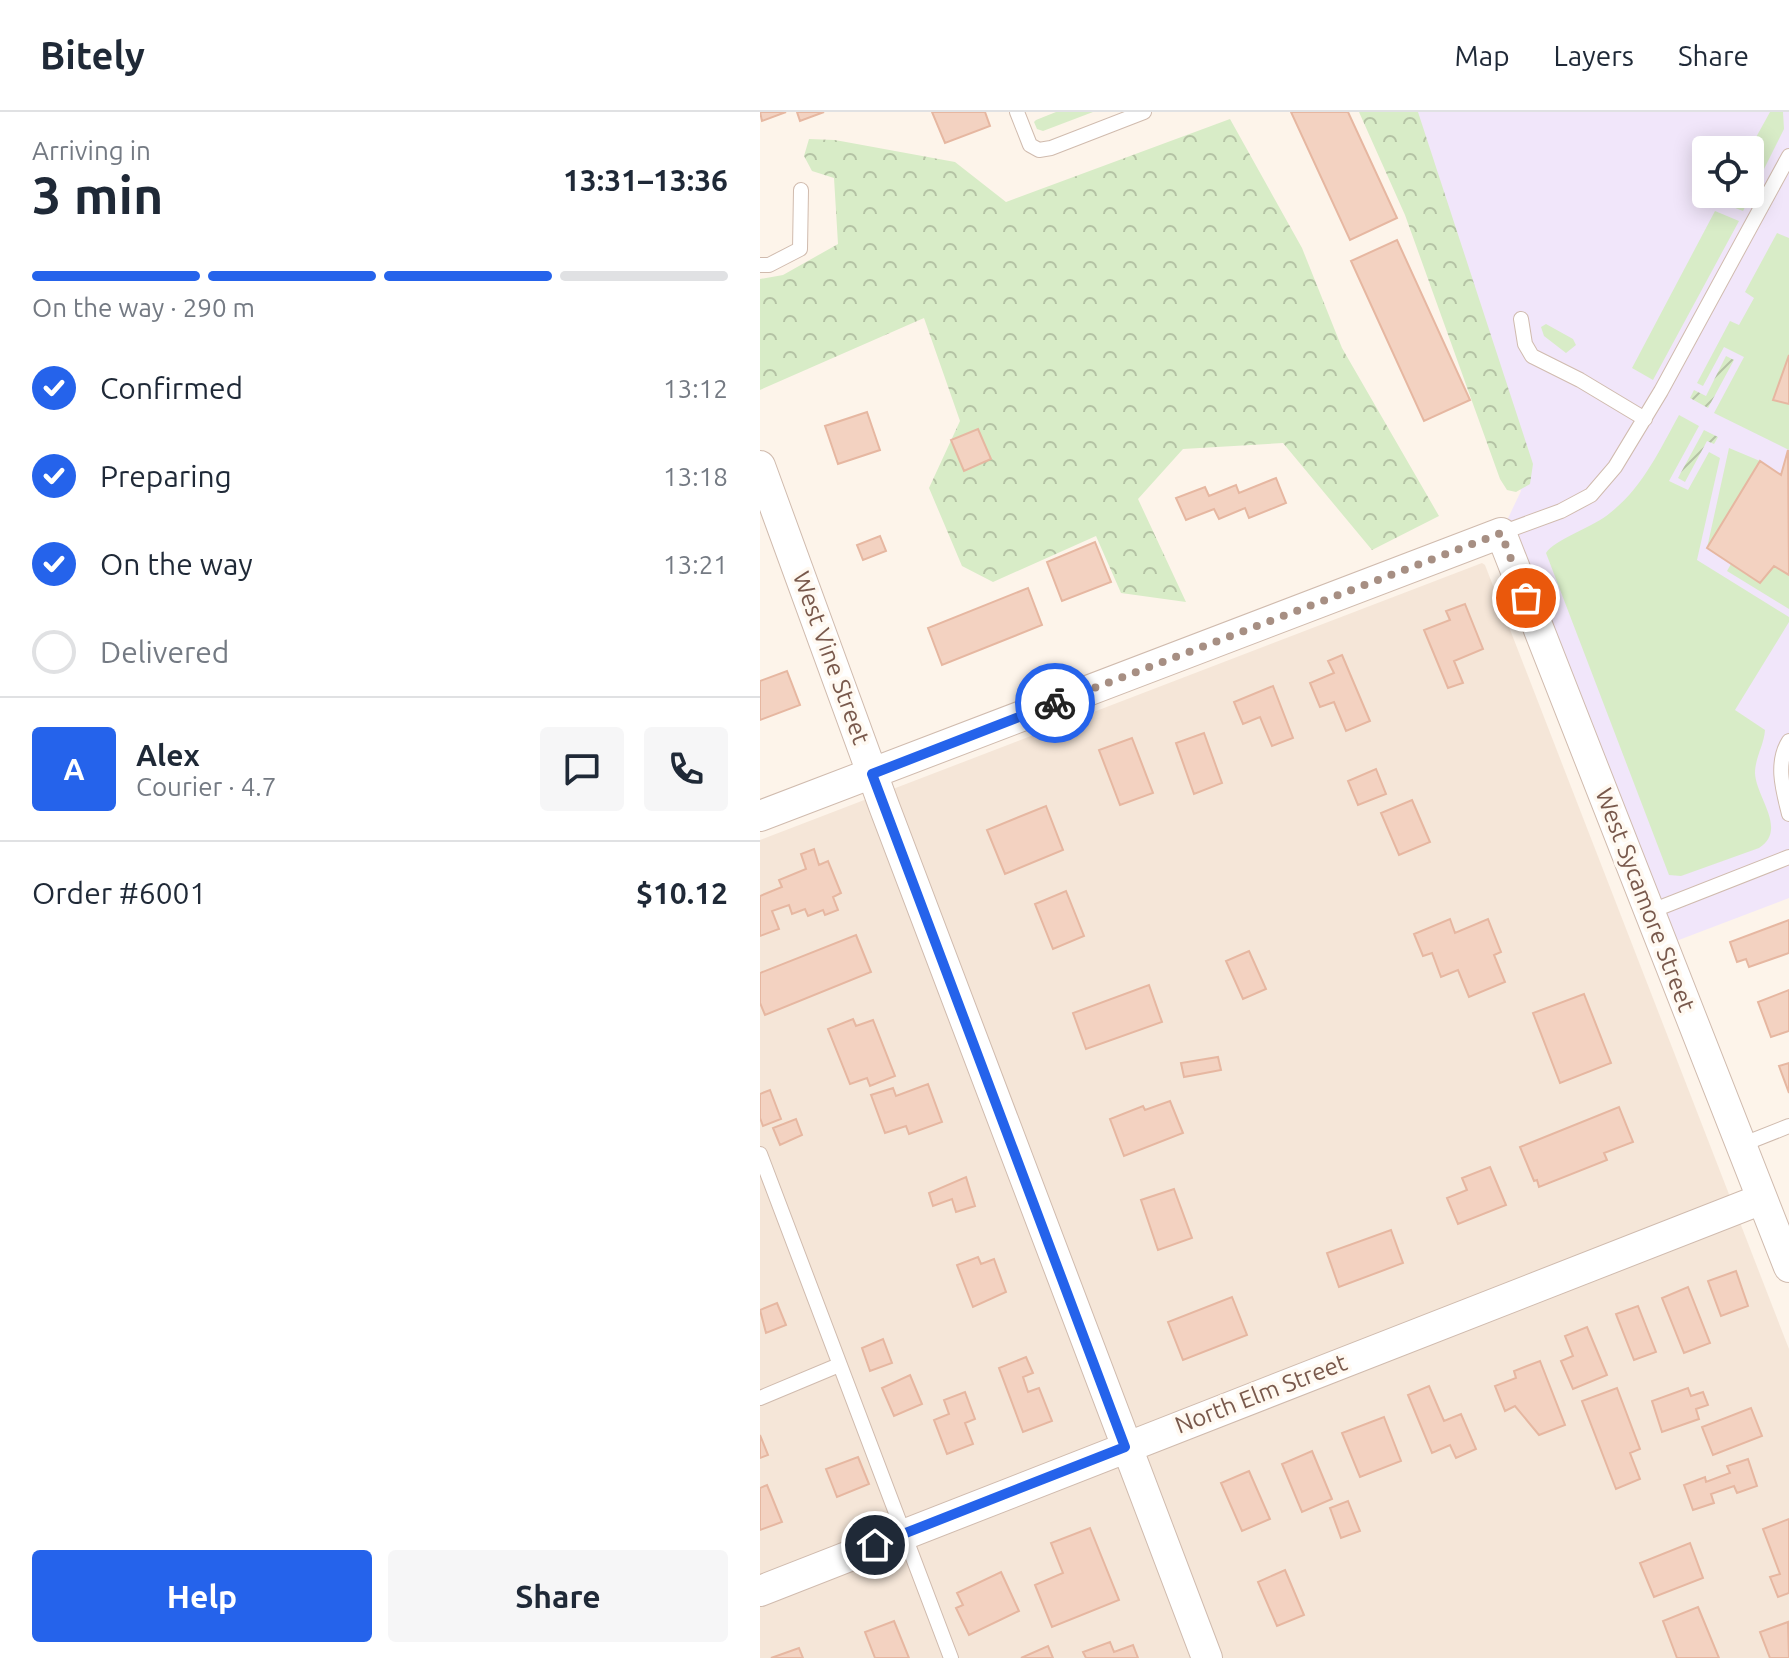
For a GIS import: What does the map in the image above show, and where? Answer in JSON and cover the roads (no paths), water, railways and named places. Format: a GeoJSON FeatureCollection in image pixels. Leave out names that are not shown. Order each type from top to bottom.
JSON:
{"type":"FeatureCollection","features":[{"type":"Feature","properties":{"kind":"street","name":"West Vine Street"},"geometry":{"type":"LineString","coordinates":[[760,466],[872,774],[1207,1658]]}},
{"type":"Feature","properties":{"kind":"street"},"geometry":{"type":"LineString","coordinates":[[760,816],[1501,533]]}},
{"type":"Feature","properties":{"kind":"street","name":"West Sycamore Street"},"geometry":{"type":"LineString","coordinates":[[1501,533],[1789,1267]]}},
{"type":"Feature","properties":{"kind":"street","name":"North Elm Street"},"geometry":{"type":"LineString","coordinates":[[760,1591],[1762,1199]]}},
{"type":"Feature","properties":{"kind":"lane"},"geometry":{"type":"LineString","coordinates":[[1017,112],[1030,145],[1039,150],[1144,112]]}},
{"type":"Feature","properties":{"kind":"lane"},"geometry":{"type":"LineString","coordinates":[[1501,533],[1561,511],[1591,495],[1615,467],[1757,219],[1789,156]]}},
{"type":"Feature","properties":{"kind":"lane"},"geometry":{"type":"LineString","coordinates":[[760,265],[769,265],[800,249],[801,190]]}},
{"type":"Feature","properties":{"kind":"lane"},"geometry":{"type":"LineString","coordinates":[[1521,319],[1525,344],[1532,356],[1580,380],[1645,419]]}},
{"type":"Feature","properties":{"kind":"lane"},"geometry":{"type":"LineString","coordinates":[[1789,741],[1784,749],[1780,781],[1789,814]]}},
{"type":"Feature","properties":{"kind":"lane"},"geometry":{"type":"LineString","coordinates":[[1649,912],[1789,857]]}},
{"type":"Feature","properties":{"kind":"lane"},"geometry":{"type":"LineString","coordinates":[[1741,1145],[1789,1126]]}},
{"type":"Feature","properties":{"kind":"lane"},"geometry":{"type":"LineString","coordinates":[[760,1154],[951,1658]]}},
{"type":"Feature","properties":{"kind":"lane"},"geometry":{"type":"LineString","coordinates":[[760,1398],[839,1365]]}}]}
